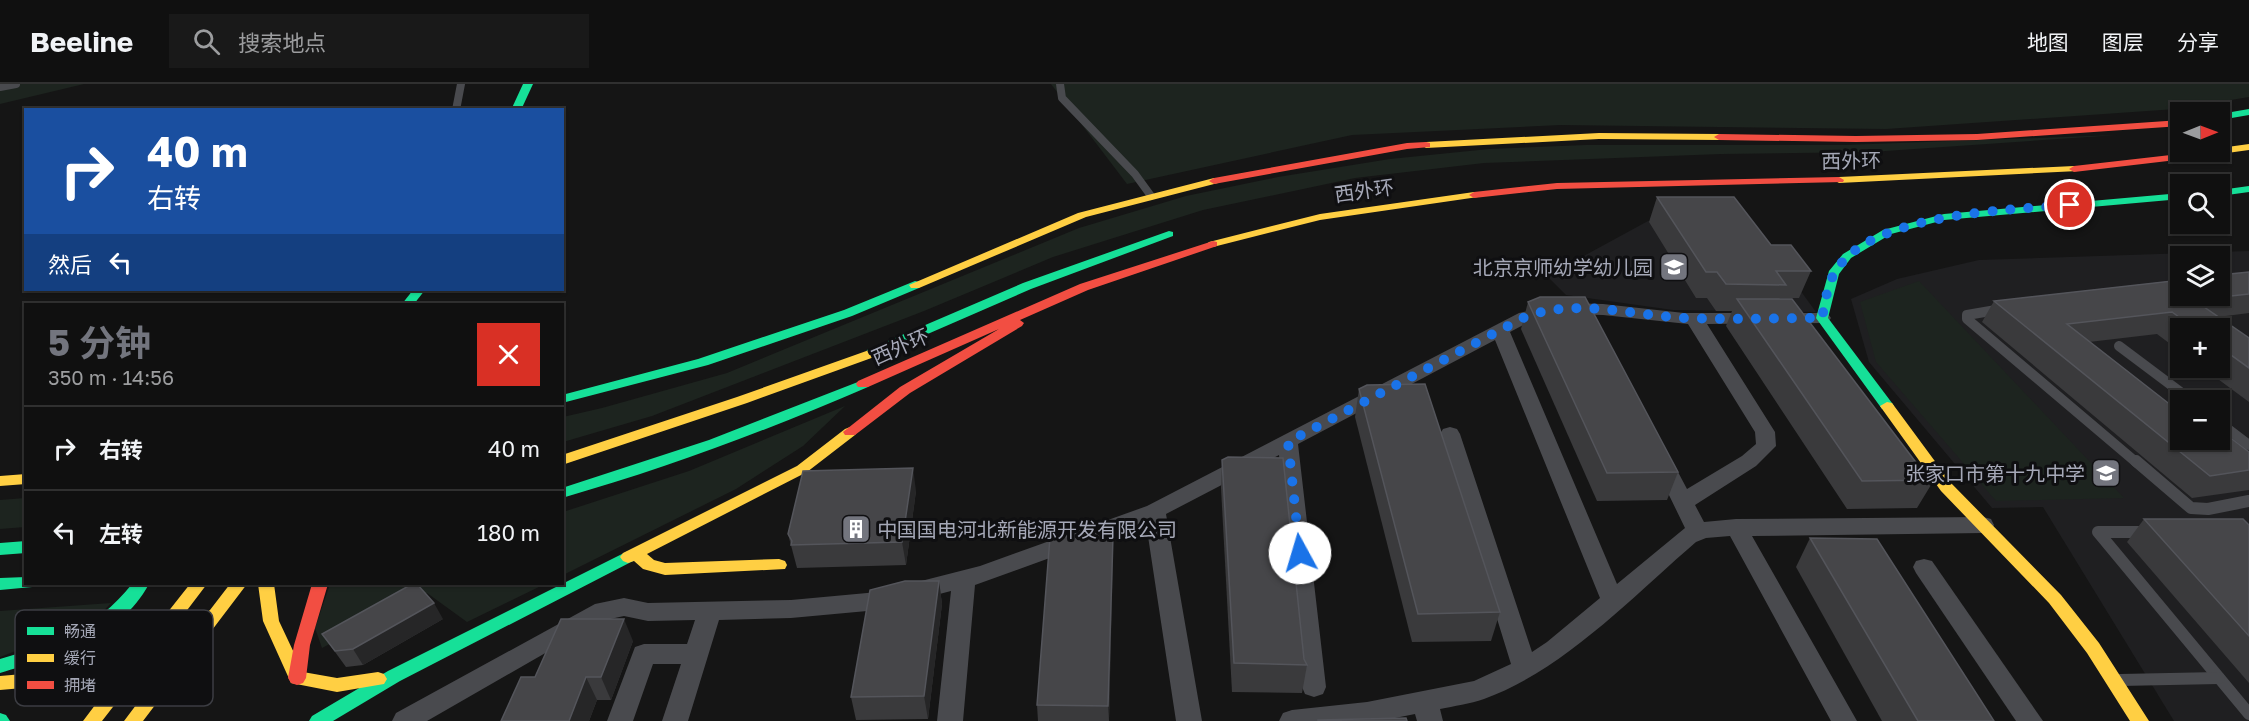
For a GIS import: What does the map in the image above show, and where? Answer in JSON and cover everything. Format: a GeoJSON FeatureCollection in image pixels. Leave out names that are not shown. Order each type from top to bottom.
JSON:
{"type":"FeatureCollection","features":[{"type":"Feature","properties":{"kind":"main road"},"geometry":{"type":"LineString","coordinates":[[517,108],[528,84]]}},
{"type":"Feature","properties":{"kind":"main road"},"geometry":{"type":"LineString","coordinates":[[2230,115],[2249,112]]}},
{"type":"Feature","properties":{"kind":"main road"},"geometry":{"type":"LineString","coordinates":[[564,398],[703,362],[848,313],[1082,215],[1206,182],[1407,146],[1587,136],[1844,139],[1977,137],[2170,124]]}},
{"type":"Feature","properties":{"kind":"main road","name":"西外环"},"geometry":{"type":"LineString","coordinates":[[2230,150],[2249,147]]}},
{"type":"Feature","properties":{"kind":"main road","name":"西外环"},"geometry":{"type":"LineString","coordinates":[[564,492],[727,440],[829,399],[1100,282],[1203,247],[1320,216],[1557,186],[1906,178],[2045,172],[2170,159]]}},
{"type":"Feature","properties":{"kind":"main road"},"geometry":{"type":"LineString","coordinates":[[1542,174],[1618,171]]}},
{"type":"Feature","properties":{"kind":"main road"},"geometry":{"type":"LineString","coordinates":[[2230,192],[2249,189]]}},
{"type":"Feature","properties":{"kind":"main road"},"geometry":{"type":"LineString","coordinates":[[2140,721],[2093,648],[2055,599],[1946,487],[1822,318],[1833,274],[1847,256],[1887,232],[1944,217],[2170,197]]}},
{"type":"Feature","properties":{"kind":"main road","name":"西外环"},"geometry":{"type":"LineString","coordinates":[[564,459],[816,375],[921,333],[1006,294],[1100,257],[1188,229]]}},
{"type":"Feature","properties":{"kind":"main road"},"geometry":{"type":"LineString","coordinates":[[318,721],[394,676],[802,469],[905,390],[1005,329],[1100,282]]}},
{"type":"Feature","properties":{"kind":"main road"},"geometry":{"type":"LineString","coordinates":[[409,303],[418,291]]}},
{"type":"Feature","properties":{"kind":"main road"},"geometry":{"type":"LineString","coordinates":[[0,481],[24,479]]}},
{"type":"Feature","properties":{"kind":"main road"},"geometry":{"type":"LineString","coordinates":[[0,549],[24,547]]}},
{"type":"Feature","properties":{"kind":"main road"},"geometry":{"type":"LineString","coordinates":[[637,554],[649,566],[665,569],[779,565]]}},
{"type":"Feature","properties":{"kind":"main road"},"geometry":{"type":"LineString","coordinates":[[0,584],[24,583]]}},
{"type":"Feature","properties":{"kind":"main road"},"geometry":{"type":"LineString","coordinates":[[120,610],[140,585]]}},
{"type":"Feature","properties":{"kind":"main road"},"geometry":{"type":"LineString","coordinates":[[178,610],[197,585]]}},
{"type":"Feature","properties":{"kind":"main road"},"geometry":{"type":"LineString","coordinates":[[266,585],[265,593],[277,639],[297,678],[325,686],[354,684],[394,676]]}},
{"type":"Feature","properties":{"kind":"main road"},"geometry":{"type":"LineString","coordinates":[[297,678],[302,645],[320,585]]}},
{"type":"Feature","properties":{"kind":"main road"},"geometry":{"type":"LineString","coordinates":[[213,618],[235,586]]}},
{"type":"Feature","properties":{"kind":"main road"},"geometry":{"type":"LineString","coordinates":[[0,666],[15,662]]}},
{"type":"Feature","properties":{"kind":"main road"},"geometry":{"type":"LineString","coordinates":[[0,683],[15,682]]}},
{"type":"Feature","properties":{"kind":"main road"},"geometry":{"type":"LineString","coordinates":[[92,721],[103,706]]}},
{"type":"Feature","properties":{"kind":"main road"},"geometry":{"type":"LineString","coordinates":[[133,721],[145,706]]}},
{"type":"Feature","properties":{"kind":"street"},"geometry":{"type":"LineString","coordinates":[[405,721],[595,613],[624,607],[648,612],[710,611],[791,609],[878,601],[964,579],[1155,511],[1525,317],[1542,311],[1568,307],[1694,318],[1822,318]]}},
{"type":"Feature","properties":{"kind":"street"},"geometry":{"type":"LineString","coordinates":[[1584,308],[1594,328]]}},
{"type":"Feature","properties":{"kind":"street"},"geometry":{"type":"LineString","coordinates":[[1683,502],[1749,461],[1766,446],[1765,432],[1694,318]]}},
{"type":"Feature","properties":{"kind":"street"},"geometry":{"type":"LineString","coordinates":[[1787,318],[1801,337]]}},
{"type":"Feature","properties":{"kind":"street"},"geometry":{"type":"LineString","coordinates":[[1500,331],[1612,600]]}},
{"type":"Feature","properties":{"kind":"street"},"geometry":{"type":"LineString","coordinates":[[1450,434],[1525,669]]}},
{"type":"Feature","properties":{"kind":"street"},"geometry":{"type":"LineString","coordinates":[[1652,441],[1698,532]]}},
{"type":"Feature","properties":{"kind":"street"},"geometry":{"type":"LineString","coordinates":[[1288,442],[1314,687]]}},
{"type":"Feature","properties":{"kind":"street"},"geometry":{"type":"LineString","coordinates":[[1155,511],[1184,702],[1189,721]]}},
{"type":"Feature","properties":{"kind":"street"},"geometry":{"type":"LineString","coordinates":[[1292,721],[1367,713],[1427,712],[1478,691],[1525,669],[1556,650],[1688,536],[1698,532],[1736,527],[1983,525]]}},
{"type":"Feature","properties":{"kind":"street"},"geometry":{"type":"LineString","coordinates":[[1736,527],[1844,721]]}},
{"type":"Feature","properties":{"kind":"street"},"geometry":{"type":"LineString","coordinates":[[1924,567],[2030,721]]}},
{"type":"Feature","properties":{"kind":"street"},"geometry":{"type":"LineString","coordinates":[[950,721],[964,579]]}},
{"type":"Feature","properties":{"kind":"street"},"geometry":{"type":"LineString","coordinates":[[675,721],[710,611]]}},
{"type":"Feature","properties":{"kind":"street"},"geometry":{"type":"LineString","coordinates":[[620,721],[644,654],[696,654]]}},
{"type":"Feature","properties":{"kind":"lane"},"geometry":{"type":"LineString","coordinates":[[0,87],[16,84]]}},
{"type":"Feature","properties":{"kind":"lane"},"geometry":{"type":"LineString","coordinates":[[456,108],[461,84]]}},
{"type":"Feature","properties":{"kind":"lane"},"geometry":{"type":"LineString","coordinates":[[1060,84],[1062,98],[1135,174],[1151,196]]}},
{"type":"Feature","properties":{"kind":"lane"},"geometry":{"type":"LineString","coordinates":[[2018,307],[1972,312],[1967,315],[1967,320],[2191,508],[2208,509],[2249,501]]}},
{"type":"Feature","properties":{"kind":"lane"},"geometry":{"type":"LineString","coordinates":[[2119,346],[2178,390]]}},
{"type":"Feature","properties":{"kind":"lane"},"geometry":{"type":"LineString","coordinates":[[2230,431],[2249,445]]}},
{"type":"Feature","properties":{"kind":"lane"},"geometry":{"type":"LineString","coordinates":[[2168,532],[2098,532],[2249,714]]}},
{"type":"Feature","properties":{"kind":"lane"},"geometry":{"type":"LineString","coordinates":[[2114,681],[2219,678]]}},
{"type":"Feature","properties":{"kind":"shaded area"},"geometry":{"type":"Polygon","coordinates":[[[0,84],[84,84],[0,104],[0,84]]]}},
{"type":"Feature","properties":{"kind":"shaded area"},"geometry":{"type":"Polygon","coordinates":[[[1051,84],[2249,84],[2249,97],[2219,102],[2170,102],[2170,109],[1886,129],[1560,125],[1352,135],[1127,184],[1051,84]]]}},
{"type":"Feature","properties":{"kind":"shaded area"},"geometry":{"type":"Polygon","coordinates":[[[2117,135],[1871,152],[1721,154],[1484,163],[1355,178],[1203,210],[1053,257],[924,311],[652,416],[564,442],[564,417],[727,373],[1079,228],[1186,196],[1278,177],[1390,159],[1489,149],[1586,145],[1845,145],[2117,135]]]}},
{"type":"Feature","properties":{"kind":"shaded area","name":"北京京师幼学幼儿园"},"geometry":{"type":"Polygon","coordinates":[[[1724,220],[1776,257],[1816,312],[1673,310],[1566,295],[1547,276],[1648,221],[1724,220]]]}},
{"type":"Feature","properties":{"kind":"shaded area","name":"张家口市第十九中学"},"geometry":{"type":"Polygon","coordinates":[[[2249,251],[2249,721],[2174,721],[2043,507],[1992,508],[1869,362],[1851,299],[1897,279],[1979,260],[2170,254],[2170,306],[2230,306],[2230,252],[2249,251]]]}},
{"type":"Feature","properties":{"kind":"shaded area"},"geometry":{"type":"Polygon","coordinates":[[[1919,281],[2124,498],[1996,501],[1876,362],[1860,302],[1919,281]]]}},
{"type":"Feature","properties":{"kind":"shaded area"},"geometry":{"type":"Polygon","coordinates":[[[845,406],[803,446],[736,489],[564,575],[564,512],[689,471],[845,406]]]}},
{"type":"Feature","properties":{"kind":"shaded area"},"geometry":{"type":"Polygon","coordinates":[[[24,498],[24,527],[0,529],[0,500],[24,498]]]}},
{"type":"Feature","properties":{"kind":"shaded area"},"geometry":{"type":"Polygon","coordinates":[[[330,585],[543,585],[467,622],[427,593],[322,648],[315,628],[330,585]]]}},
{"type":"Feature","properties":{"kind":"shaded area"},"geometry":{"type":"Polygon","coordinates":[[[111,603],[104,610],[15,610],[15,651],[0,657],[0,611],[111,603]]]}},
{"type":"Feature","properties":{"kind":"building"},"geometry":{"type":"Polygon","coordinates":[[[1657,197],[1734,197],[1771,245],[1791,245],[1811,271],[1776,271],[1786,285],[1726,284],[1717,272],[1706,272],[1657,197]]]}},
{"type":"Feature","properties":{"kind":"building"},"geometry":{"type":"Polygon","coordinates":[[[2249,272],[2249,294],[2230,296],[2230,274],[2249,272]]]}},
{"type":"Feature","properties":{"kind":"building"},"geometry":{"type":"Polygon","coordinates":[[[2170,281],[2170,306],[2203,306],[2220,318],[2180,318],[2172,312],[2067,324],[2170,404],[2170,444],[1994,301],[2170,281]]]}},
{"type":"Feature","properties":{"kind":"building"},"geometry":{"type":"Polygon","coordinates":[[[1540,297],[1585,297],[1678,472],[1607,473],[1528,302],[1540,297]]]}},
{"type":"Feature","properties":{"kind":"building"},"geometry":{"type":"Polygon","coordinates":[[[1737,299],[1792,299],[1918,465],[1924,467],[1934,480],[1862,481],[1737,299]]]}},
{"type":"Feature","properties":{"kind":"building"},"geometry":{"type":"Polygon","coordinates":[[[2230,325],[2249,338],[2249,368],[2230,354],[2230,325]]]}},
{"type":"Feature","properties":{"kind":"building"},"geometry":{"type":"Polygon","coordinates":[[[1425,384],[1500,612],[1418,614],[1359,389],[1367,385],[1425,384]]]}},
{"type":"Feature","properties":{"kind":"building"},"geometry":{"type":"Polygon","coordinates":[[[2230,438],[2249,452],[2249,470],[2210,476],[2178,450],[2230,450],[2230,438]]]}},
{"type":"Feature","properties":{"kind":"building"},"geometry":{"type":"Polygon","coordinates":[[[1228,457],[1283,458],[1304,659],[1307,665],[1234,663],[1222,460],[1228,457]]]}},
{"type":"Feature","properties":{"kind":"building","name":"中国国电河北新能源开发有限公司"},"geometry":{"type":"Polygon","coordinates":[[[913,468],[902,542],[791,545],[792,541],[788,534],[803,471],[913,468]]]}},
{"type":"Feature","properties":{"kind":"building"},"geometry":{"type":"Polygon","coordinates":[[[2144,519],[2243,519],[2249,525],[2249,636],[2144,519]]]}},
{"type":"Feature","properties":{"kind":"building"},"geometry":{"type":"Polygon","coordinates":[[[1113,536],[1108,706],[1037,705],[1050,537],[1113,536]]]}},
{"type":"Feature","properties":{"kind":"building"},"geometry":{"type":"Polygon","coordinates":[[[1810,538],[1877,539],[1994,721],[1918,721],[1810,538]]]}},
{"type":"Feature","properties":{"kind":"building"},"geometry":{"type":"Polygon","coordinates":[[[905,581],[939,581],[924,696],[851,697],[870,590],[905,581]]]}},
{"type":"Feature","properties":{"kind":"building"},"geometry":{"type":"Polygon","coordinates":[[[410,585],[418,585],[434,603],[353,649],[335,651],[322,634],[410,585]]]}},
{"type":"Feature","properties":{"kind":"building"},"geometry":{"type":"Polygon","coordinates":[[[561,619],[624,619],[601,677],[586,677],[569,721],[501,721],[521,677],[535,677],[561,619]]]}},
{"type":"Feature","properties":{"kind":"building"},"geometry":{"type":"Polygon","coordinates":[[[1406,718],[1407,721],[1318,721],[1318,720],[1406,718]]]}},
{"type":"Feature","properties":{"kind":"traffic: fast"},"geometry":{"type":"LineString","coordinates":[[517,108],[528,84]]}},
{"type":"Feature","properties":{"kind":"traffic: fast"},"geometry":{"type":"LineString","coordinates":[[2230,115],[2249,112]]}},
{"type":"Feature","properties":{"kind":"traffic: fast"},"geometry":{"type":"LineString","coordinates":[[2230,192],[2249,189]]}},
{"type":"Feature","properties":{"kind":"traffic: fast"},"geometry":{"type":"LineString","coordinates":[[1887,406],[1822,318],[1833,274],[1847,256],[1887,232],[1944,217],[2170,197]]}},
{"type":"Feature","properties":{"kind":"traffic: fast"},"geometry":{"type":"LineString","coordinates":[[872,353],[1027,286],[1169,234]]}},
{"type":"Feature","properties":{"kind":"traffic: fast"},"geometry":{"type":"LineString","coordinates":[[564,398],[703,362],[848,313],[915,285]]}},
{"type":"Feature","properties":{"kind":"traffic: fast"},"geometry":{"type":"LineString","coordinates":[[409,303],[418,291]]}},
{"type":"Feature","properties":{"kind":"traffic: fast"},"geometry":{"type":"LineString","coordinates":[[564,492],[714,443],[863,384]]}},
{"type":"Feature","properties":{"kind":"traffic: fast"},"geometry":{"type":"LineString","coordinates":[[0,549],[24,547]]}},
{"type":"Feature","properties":{"kind":"traffic: fast"},"geometry":{"type":"LineString","coordinates":[[318,721],[394,676],[628,557]]}},
{"type":"Feature","properties":{"kind":"traffic: fast"},"geometry":{"type":"LineString","coordinates":[[0,584],[24,583]]}},
{"type":"Feature","properties":{"kind":"traffic: fast"},"geometry":{"type":"LineString","coordinates":[[119,610],[140,585]]}},
{"type":"Feature","properties":{"kind":"traffic: fast"},"geometry":{"type":"LineString","coordinates":[[0,666],[15,661]]}},
{"type":"Feature","properties":{"kind":"traffic: slow"},"geometry":{"type":"LineString","coordinates":[[1426,145],[1599,136],[1719,137]]}},
{"type":"Feature","properties":{"kind":"traffic: slow"},"geometry":{"type":"LineString","coordinates":[[2230,150],[2249,147]]}},
{"type":"Feature","properties":{"kind":"traffic: slow"},"geometry":{"type":"LineString","coordinates":[[1839,180],[2074,169]]}},
{"type":"Feature","properties":{"kind":"traffic: slow"},"geometry":{"type":"LineString","coordinates":[[915,285],[1082,215],[1214,181]]}},
{"type":"Feature","properties":{"kind":"traffic: slow"},"geometry":{"type":"LineString","coordinates":[[1213,244],[1320,217],[1474,195]]}},
{"type":"Feature","properties":{"kind":"traffic: slow"},"geometry":{"type":"LineString","coordinates":[[564,459],[742,400],[872,353]]}},
{"type":"Feature","properties":{"kind":"traffic: slow"},"geometry":{"type":"LineString","coordinates":[[1887,406],[1946,487],[2055,599],[2093,648],[2140,721]]}},
{"type":"Feature","properties":{"kind":"traffic: slow"},"geometry":{"type":"LineString","coordinates":[[628,557],[802,469],[850,432]]}},
{"type":"Feature","properties":{"kind":"traffic: slow"},"geometry":{"type":"LineString","coordinates":[[0,481],[24,479]]}},
{"type":"Feature","properties":{"kind":"traffic: slow"},"geometry":{"type":"LineString","coordinates":[[637,554],[649,565],[665,569],[779,565]]}},
{"type":"Feature","properties":{"kind":"traffic: slow"},"geometry":{"type":"LineString","coordinates":[[179,610],[198,585]]}},
{"type":"Feature","properties":{"kind":"traffic: slow"},"geometry":{"type":"LineString","coordinates":[[213,618],[238,585]]}},
{"type":"Feature","properties":{"kind":"traffic: slow"},"geometry":{"type":"LineString","coordinates":[[266,585],[271,621],[297,678],[337,685],[378,679]]}},
{"type":"Feature","properties":{"kind":"traffic: slow"},"geometry":{"type":"LineString","coordinates":[[0,683],[15,682]]}},
{"type":"Feature","properties":{"kind":"traffic: slow"},"geometry":{"type":"LineString","coordinates":[[92,721],[104,706]]}},
{"type":"Feature","properties":{"kind":"traffic: slow"},"geometry":{"type":"LineString","coordinates":[[133,721],[145,706]]}},
{"type":"Feature","properties":{"kind":"traffic: jam"},"geometry":{"type":"LineString","coordinates":[[1719,137],[1856,139],[1977,137],[2170,124]]}},
{"type":"Feature","properties":{"kind":"traffic: jam"},"geometry":{"type":"LineString","coordinates":[[1214,181],[1407,146],[1426,145]]}},
{"type":"Feature","properties":{"kind":"traffic: jam"},"geometry":{"type":"LineString","coordinates":[[2074,169],[2170,158]]}},
{"type":"Feature","properties":{"kind":"traffic: jam"},"geometry":{"type":"LineString","coordinates":[[1474,195],[1557,186],[1839,180]]}},
{"type":"Feature","properties":{"kind":"traffic: jam"},"geometry":{"type":"LineString","coordinates":[[863,384],[1084,287],[1213,244]]}},
{"type":"Feature","properties":{"kind":"traffic: jam"},"geometry":{"type":"LineString","coordinates":[[850,432],[905,390],[1018,323]]}},
{"type":"Feature","properties":{"kind":"traffic: jam"},"geometry":{"type":"LineString","coordinates":[[297,678],[302,645],[320,585]]}},
{"type":"Feature","properties":{"kind":"place","name":"北京京师幼学幼儿园"},"geometry":{"type":"Point","coordinates":[1674,267]}},
{"type":"Feature","properties":{"kind":"place","name":"张家口市第十九中学"},"geometry":{"type":"Point","coordinates":[2106,473]}},
{"type":"Feature","properties":{"kind":"place","name":"中国国电河北新能源开发有限公司"},"geometry":{"type":"Point","coordinates":[856,529]}},
{"type":"Feature","properties":{"kind":"route"},"geometry":{"type":"LineString","coordinates":[[1300,553],[1288,442],[1525,317],[1542,311],[1568,307],[1684,318],[1822,318],[1833,274],[1847,256],[1887,232],[1944,217],[2070,205]]}}]}
